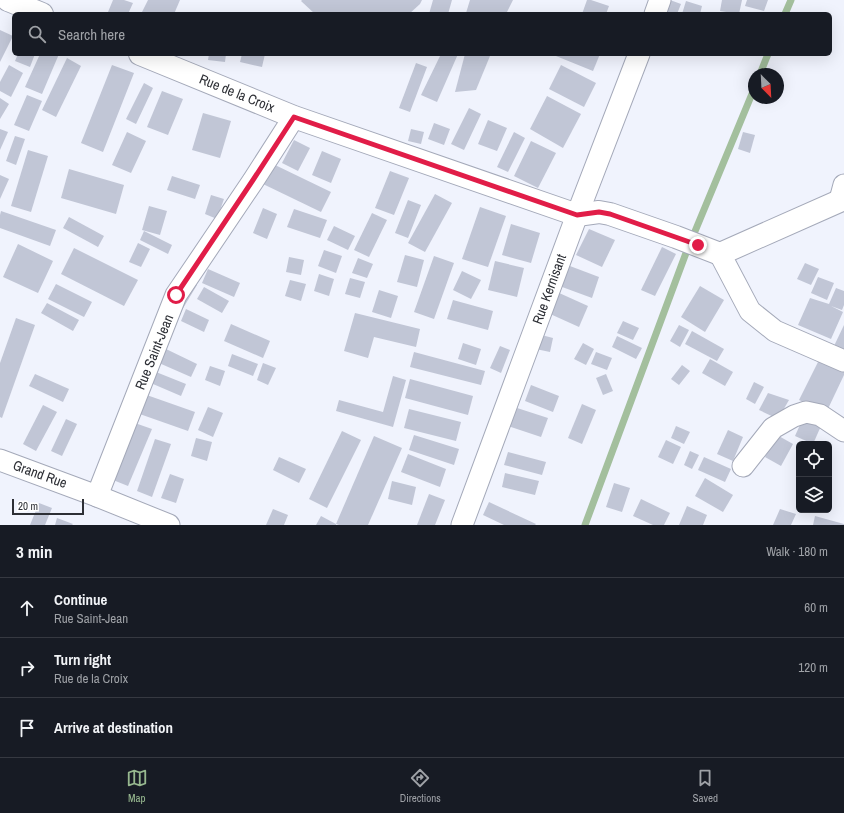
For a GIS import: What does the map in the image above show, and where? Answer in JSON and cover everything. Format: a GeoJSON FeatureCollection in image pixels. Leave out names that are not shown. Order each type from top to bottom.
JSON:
{"type":"FeatureCollection","features":[{"type":"Feature","properties":{"kind":"street"},"geometry":{"type":"LineString","coordinates":[[8,0],[37,12]]}},
{"type":"Feature","properties":{"kind":"street"},"geometry":{"type":"LineString","coordinates":[[656,12],[660,0]]}},
{"type":"Feature","properties":{"kind":"street","name":"Rue de la Croix"},"geometry":{"type":"LineString","coordinates":[[145,56],[294,117],[577,215],[599,212],[610,214],[720,254]]}},
{"type":"Feature","properties":{"kind":"street","name":"Rue Kernisant"},"geometry":{"type":"LineString","coordinates":[[462,525],[577,215],[638,56]]}},
{"type":"Feature","properties":{"kind":"street","name":"Rue Saint-Jean"},"geometry":{"type":"LineString","coordinates":[[97,496],[176,295],[294,117]]}},
{"type":"Feature","properties":{"kind":"street"},"geometry":{"type":"LineString","coordinates":[[843,195],[720,254],[750,311],[775,331],[844,361]]}},
{"type":"Feature","properties":{"kind":"street"},"geometry":{"type":"LineString","coordinates":[[743,466],[773,428],[794,416],[806,412],[820,415],[844,431]]}},
{"type":"Feature","properties":{"kind":"street","name":"Grand Rue"},"geometry":{"type":"LineString","coordinates":[[0,460],[97,496],[169,525]]}},
{"type":"Feature","properties":{"kind":"building"},"geometry":{"type":"Polygon","coordinates":[[[113,0],[124,0],[133,3],[129,12],[108,12],[113,0]]]}},
{"type":"Feature","properties":{"kind":"building"},"geometry":{"type":"Polygon","coordinates":[[[148,0],[180,0],[175,12],[142,12],[148,0]]]}},
{"type":"Feature","properties":{"kind":"building"},"geometry":{"type":"Polygon","coordinates":[[[422,0],[411,12],[313,12],[301,1],[422,0]]]}},
{"type":"Feature","properties":{"kind":"building"},"geometry":{"type":"Polygon","coordinates":[[[433,0],[452,0],[449,12],[430,12],[433,0]]]}},
{"type":"Feature","properties":{"kind":"building"},"geometry":{"type":"Polygon","coordinates":[[[470,0],[513,0],[507,12],[466,12],[470,0]]]}},
{"type":"Feature","properties":{"kind":"building"},"geometry":{"type":"Polygon","coordinates":[[[587,0],[609,6],[607,12],[583,12],[587,0]]]}},
{"type":"Feature","properties":{"kind":"building"},"geometry":{"type":"Polygon","coordinates":[[[670,0],[681,4],[678,12],[666,12],[670,0]]]}},
{"type":"Feature","properties":{"kind":"building"},"geometry":{"type":"Polygon","coordinates":[[[722,0],[742,0],[739,12],[720,11],[722,0]]]}},
{"type":"Feature","properties":{"kind":"building"},"geometry":{"type":"Polygon","coordinates":[[[747,0],[768,0],[764,11],[745,6],[747,0]]]}},
{"type":"Feature","properties":{"kind":"building"},"geometry":{"type":"Polygon","coordinates":[[[686,1],[702,6],[700,12],[683,12],[686,1]]]}},
{"type":"Feature","properties":{"kind":"building"},"geometry":{"type":"Polygon","coordinates":[[[0,30],[12,36],[12,38],[0,62],[0,30]]]}},
{"type":"Feature","properties":{"kind":"building"},"geometry":{"type":"Polygon","coordinates":[[[17,56],[34,56],[30,67],[15,61],[17,56]]]}},
{"type":"Feature","properties":{"kind":"building"},"geometry":{"type":"Polygon","coordinates":[[[39,56],[58,56],[42,94],[25,87],[39,56]]]}},
{"type":"Feature","properties":{"kind":"building"},"geometry":{"type":"Polygon","coordinates":[[[209,56],[226,56],[225,62],[208,60],[209,56]]]}},
{"type":"Feature","properties":{"kind":"building"},"geometry":{"type":"Polygon","coordinates":[[[242,56],[265,56],[262,67],[240,62],[242,56]]]}},
{"type":"Feature","properties":{"kind":"building"},"geometry":{"type":"Polygon","coordinates":[[[440,56],[457,56],[437,102],[421,95],[440,56]]]}},
{"type":"Feature","properties":{"kind":"building"},"geometry":{"type":"Polygon","coordinates":[[[464,56],[490,56],[476,90],[455,92],[464,56]]]}},
{"type":"Feature","properties":{"kind":"building"},"geometry":{"type":"Polygon","coordinates":[[[556,56],[599,56],[593,71],[556,56]]]}},
{"type":"Feature","properties":{"kind":"building"},"geometry":{"type":"Polygon","coordinates":[[[67,58],[81,66],[56,117],[42,110],[67,58]]]}},
{"type":"Feature","properties":{"kind":"building"},"geometry":{"type":"Polygon","coordinates":[[[416,63],[427,67],[410,112],[399,108],[416,63]]]}},
{"type":"Feature","properties":{"kind":"building"},"geometry":{"type":"Polygon","coordinates":[[[9,65],[23,73],[11,97],[0,91],[0,82],[9,65]]]}},
{"type":"Feature","properties":{"kind":"building"},"geometry":{"type":"Polygon","coordinates":[[[112,65],[134,73],[103,152],[81,143],[112,65]]]}},
{"type":"Feature","properties":{"kind":"building"},"geometry":{"type":"Polygon","coordinates":[[[561,65],[596,83],[584,107],[549,89],[561,65]]]}},
{"type":"Feature","properties":{"kind":"building"},"geometry":{"type":"Polygon","coordinates":[[[144,83],[153,88],[136,124],[126,119],[144,83]]]}},
{"type":"Feature","properties":{"kind":"building"},"geometry":{"type":"Polygon","coordinates":[[[162,91],[183,99],[168,135],[147,127],[162,91]]]}},
{"type":"Feature","properties":{"kind":"building"},"geometry":{"type":"Polygon","coordinates":[[[27,95],[42,101],[29,131],[14,125],[27,95]]]}},
{"type":"Feature","properties":{"kind":"building"},"geometry":{"type":"Polygon","coordinates":[[[547,96],[581,114],[563,148],[530,129],[547,96]]]}},
{"type":"Feature","properties":{"kind":"building"},"geometry":{"type":"Polygon","coordinates":[[[0,98],[9,104],[0,119],[0,98]]]}},
{"type":"Feature","properties":{"kind":"building"},"geometry":{"type":"Polygon","coordinates":[[[469,108],[481,114],[464,150],[451,144],[469,108]]]}},
{"type":"Feature","properties":{"kind":"building"},"geometry":{"type":"Polygon","coordinates":[[[203,113],[231,121],[220,158],[192,150],[203,113]]]}},
{"type":"Feature","properties":{"kind":"building"},"geometry":{"type":"Polygon","coordinates":[[[488,120],[507,128],[497,151],[478,144],[488,120]]]}},
{"type":"Feature","properties":{"kind":"building"},"geometry":{"type":"Polygon","coordinates":[[[434,123],[450,129],[444,145],[428,139],[434,123]]]}},
{"type":"Feature","properties":{"kind":"building"},"geometry":{"type":"Polygon","coordinates":[[[0,129],[8,132],[0,150],[0,129]]]}},
{"type":"Feature","properties":{"kind":"building"},"geometry":{"type":"Polygon","coordinates":[[[411,129],[424,132],[421,144],[408,141],[411,129]]]}},
{"type":"Feature","properties":{"kind":"building"},"geometry":{"type":"Polygon","coordinates":[[[127,132],[146,141],[131,173],[112,165],[127,132]]]}},
{"type":"Feature","properties":{"kind":"building"},"geometry":{"type":"Polygon","coordinates":[[[514,132],[525,138],[508,172],[497,167],[514,132]]]}},
{"type":"Feature","properties":{"kind":"building"},"geometry":{"type":"Polygon","coordinates":[[[743,132],[755,135],[750,153],[738,149],[743,132]]]}},
{"type":"Feature","properties":{"kind":"building"},"geometry":{"type":"Polygon","coordinates":[[[15,136],[25,139],[16,165],[6,161],[15,136]]]}},
{"type":"Feature","properties":{"kind":"building"},"geometry":{"type":"Polygon","coordinates":[[[294,140],[310,148],[298,171],[282,163],[294,140]]]}},
{"type":"Feature","properties":{"kind":"building"},"geometry":{"type":"Polygon","coordinates":[[[531,141],[556,153],[538,188],[514,176],[531,141]]]}},
{"type":"Feature","properties":{"kind":"building"},"geometry":{"type":"Polygon","coordinates":[[[28,150],[48,156],[31,212],[11,206],[28,150]]]}},
{"type":"Feature","properties":{"kind":"building"},"geometry":{"type":"Polygon","coordinates":[[[322,151],[341,159],[331,183],[312,175],[322,151]]]}},
{"type":"Feature","properties":{"kind":"building"},"geometry":{"type":"Polygon","coordinates":[[[273,164],[331,192],[321,212],[263,184],[273,164]]]}},
{"type":"Feature","properties":{"kind":"building"},"geometry":{"type":"Polygon","coordinates":[[[69,169],[124,185],[116,214],[61,198],[69,169]]]}},
{"type":"Feature","properties":{"kind":"building"},"geometry":{"type":"Polygon","coordinates":[[[390,171],[409,178],[394,215],[375,208],[390,171]]]}},
{"type":"Feature","properties":{"kind":"building"},"geometry":{"type":"Polygon","coordinates":[[[0,175],[9,179],[0,199],[0,175]]]}},
{"type":"Feature","properties":{"kind":"building"},"geometry":{"type":"Polygon","coordinates":[[[172,176],[200,185],[195,199],[167,190],[172,176]]]}},
{"type":"Feature","properties":{"kind":"building"},"geometry":{"type":"Polygon","coordinates":[[[435,194],[452,203],[425,252],[408,243],[435,194]]]}},
{"type":"Feature","properties":{"kind":"building"},"geometry":{"type":"Polygon","coordinates":[[[211,195],[224,199],[217,219],[205,214],[211,195]]]}},
{"type":"Feature","properties":{"kind":"building"},"geometry":{"type":"Polygon","coordinates":[[[408,200],[421,205],[408,238],[395,233],[408,200]]]}},
{"type":"Feature","properties":{"kind":"building"},"geometry":{"type":"Polygon","coordinates":[[[149,206],[167,211],[160,235],[142,230],[149,206]]]}},
{"type":"Feature","properties":{"kind":"building"},"geometry":{"type":"Polygon","coordinates":[[[480,207],[506,216],[488,267],[462,259],[480,207]]]}},
{"type":"Feature","properties":{"kind":"building"},"geometry":{"type":"Polygon","coordinates":[[[263,208],[277,214],[267,239],[253,233],[263,208]]]}},
{"type":"Feature","properties":{"kind":"building"},"geometry":{"type":"Polygon","coordinates":[[[294,209],[327,220],[320,238],[287,227],[294,209]]]}},
{"type":"Feature","properties":{"kind":"building"},"geometry":{"type":"Polygon","coordinates":[[[1,211],[56,230],[50,246],[0,228],[1,211]]]}},
{"type":"Feature","properties":{"kind":"building"},"geometry":{"type":"Polygon","coordinates":[[[372,213],[387,220],[369,257],[354,250],[372,213]]]}},
{"type":"Feature","properties":{"kind":"building"},"geometry":{"type":"Polygon","coordinates":[[[69,217],[104,236],[98,247],[63,228],[69,217]]]}},
{"type":"Feature","properties":{"kind":"building"},"geometry":{"type":"Polygon","coordinates":[[[511,224],[540,233],[531,263],[502,255],[511,224]]]}},
{"type":"Feature","properties":{"kind":"building"},"geometry":{"type":"Polygon","coordinates":[[[334,226],[355,236],[348,250],[327,240],[334,226]]]}},
{"type":"Feature","properties":{"kind":"building"},"geometry":{"type":"Polygon","coordinates":[[[589,229],[615,240],[602,267],[576,255],[589,229]]]}},
{"type":"Feature","properties":{"kind":"building"},"geometry":{"type":"Polygon","coordinates":[[[144,231],[172,245],[168,254],[140,240],[144,231]]]}},
{"type":"Feature","properties":{"kind":"building"},"geometry":{"type":"Polygon","coordinates":[[[138,243],[150,249],[141,267],[129,262],[138,243]]]}},
{"type":"Feature","properties":{"kind":"building"},"geometry":{"type":"Polygon","coordinates":[[[18,244],[53,261],[38,293],[3,277],[18,244]]]}},
{"type":"Feature","properties":{"kind":"building"},"geometry":{"type":"Polygon","coordinates":[[[662,247],[676,254],[655,296],[641,290],[662,247]]]}},
{"type":"Feature","properties":{"kind":"building"},"geometry":{"type":"Polygon","coordinates":[[[74,248],[138,280],[124,306],[61,274],[74,248]]]}},
{"type":"Feature","properties":{"kind":"building"},"geometry":{"type":"Polygon","coordinates":[[[324,250],[342,256],[336,273],[318,266],[324,250]]]}},
{"type":"Feature","properties":{"kind":"building"},"geometry":{"type":"Polygon","coordinates":[[[405,255],[424,260],[417,287],[397,282],[405,255]]]}},
{"type":"Feature","properties":{"kind":"building"},"geometry":{"type":"Polygon","coordinates":[[[434,256],[454,263],[434,319],[414,312],[434,256]]]}},
{"type":"Feature","properties":{"kind":"building"},"geometry":{"type":"Polygon","coordinates":[[[289,257],[304,260],[301,275],[286,272],[289,257]]]}},
{"type":"Feature","properties":{"kind":"building"},"geometry":{"type":"Polygon","coordinates":[[[358,258],[373,264],[367,278],[352,273],[358,258]]]}},
{"type":"Feature","properties":{"kind":"building"},"geometry":{"type":"Polygon","coordinates":[[[495,261],[524,268],[517,297],[488,290],[495,261]]]}},
{"type":"Feature","properties":{"kind":"building"},"geometry":{"type":"Polygon","coordinates":[[[562,263],[599,277],[592,298],[554,284],[562,263]]]}},
{"type":"Feature","properties":{"kind":"building"},"geometry":{"type":"Polygon","coordinates":[[[805,263],[819,269],[811,285],[797,279],[805,263]]]}},
{"type":"Feature","properties":{"kind":"building"},"geometry":{"type":"Polygon","coordinates":[[[208,269],[240,283],[234,297],[202,283],[208,269]]]}},
{"type":"Feature","properties":{"kind":"building"},"geometry":{"type":"Polygon","coordinates":[[[462,271],[481,280],[471,299],[453,290],[462,271]]]}},
{"type":"Feature","properties":{"kind":"building"},"geometry":{"type":"Polygon","coordinates":[[[319,274],[334,279],[329,296],[314,291],[319,274]]]}},
{"type":"Feature","properties":{"kind":"building"},"geometry":{"type":"Polygon","coordinates":[[[818,277],[834,283],[827,300],[811,293],[818,277]]]}},
{"type":"Feature","properties":{"kind":"building"},"geometry":{"type":"Polygon","coordinates":[[[350,278],[365,282],[360,298],[345,294],[350,278]]]}},
{"type":"Feature","properties":{"kind":"building"},"geometry":{"type":"Polygon","coordinates":[[[290,280],[306,284],[301,301],[285,296],[290,280]]]}},
{"type":"Feature","properties":{"kind":"building"},"geometry":{"type":"Polygon","coordinates":[[[192,283],[197,285],[182,310],[176,307],[192,283]]]}},
{"type":"Feature","properties":{"kind":"building"},"geometry":{"type":"Polygon","coordinates":[[[56,284],[92,302],[84,317],[48,299],[56,284]]]}},
{"type":"Feature","properties":{"kind":"building"},"geometry":{"type":"Polygon","coordinates":[[[700,286],[724,300],[705,332],[681,317],[700,286]]]}},
{"type":"Feature","properties":{"kind":"building"},"geometry":{"type":"Polygon","coordinates":[[[204,287],[229,301],[222,313],[197,299],[204,287]]]}},
{"type":"Feature","properties":{"kind":"building"},"geometry":{"type":"Polygon","coordinates":[[[836,288],[844,291],[844,305],[842,310],[831,306],[843,312],[831,339],[798,325],[810,298],[829,304],[836,288]]]}},
{"type":"Feature","properties":{"kind":"building"},"geometry":{"type":"Polygon","coordinates":[[[379,290],[398,296],[391,318],[372,312],[379,290]]]}},
{"type":"Feature","properties":{"kind":"building"},"geometry":{"type":"Polygon","coordinates":[[[557,292],[588,306],[579,327],[548,313],[557,292]]]}},
{"type":"Feature","properties":{"kind":"building"},"geometry":{"type":"Polygon","coordinates":[[[453,300],[493,311],[488,330],[447,319],[453,300]]]}},
{"type":"Feature","properties":{"kind":"building"},"geometry":{"type":"Polygon","coordinates":[[[47,303],[79,320],[73,331],[41,313],[47,303]]]}},
{"type":"Feature","properties":{"kind":"building"},"geometry":{"type":"Polygon","coordinates":[[[186,309],[209,320],[204,332],[181,321],[186,309]]]}},
{"type":"Feature","properties":{"kind":"building"},"geometry":{"type":"Polygon","coordinates":[[[355,313],[420,329],[416,347],[374,337],[368,358],[344,351],[355,313]]]}},
{"type":"Feature","properties":{"kind":"building"},"geometry":{"type":"Polygon","coordinates":[[[16,318],[35,325],[2,418],[0,417],[0,363],[16,318]]]}},
{"type":"Feature","properties":{"kind":"building"},"geometry":{"type":"Polygon","coordinates":[[[623,321],[639,328],[633,340],[617,333],[623,321]]]}},
{"type":"Feature","properties":{"kind":"building"},"geometry":{"type":"Polygon","coordinates":[[[231,324],[270,341],[263,358],[224,341],[231,324]]]}},
{"type":"Feature","properties":{"kind":"building"},"geometry":{"type":"Polygon","coordinates":[[[679,325],[689,330],[680,347],[670,341],[679,325]]]}},
{"type":"Feature","properties":{"kind":"building"},"geometry":{"type":"Polygon","coordinates":[[[844,325],[844,350],[834,346],[844,325]]]}},
{"type":"Feature","properties":{"kind":"building"},"geometry":{"type":"Polygon","coordinates":[[[692,331],[724,349],[717,361],[685,344],[692,331]]]}},
{"type":"Feature","properties":{"kind":"building"},"geometry":{"type":"Polygon","coordinates":[[[534,333],[553,338],[550,352],[531,348],[534,333]]]}},
{"type":"Feature","properties":{"kind":"building"},"geometry":{"type":"Polygon","coordinates":[[[617,336],[642,348],[636,359],[612,347],[617,336]]]}},
{"type":"Feature","properties":{"kind":"building"},"geometry":{"type":"Polygon","coordinates":[[[463,343],[481,349],[476,365],[458,359],[463,343]]]}},
{"type":"Feature","properties":{"kind":"building"},"geometry":{"type":"Polygon","coordinates":[[[583,343],[594,349],[586,365],[574,359],[583,343]]]}},
{"type":"Feature","properties":{"kind":"building"},"geometry":{"type":"Polygon","coordinates":[[[500,346],[510,350],[501,373],[490,368],[500,346]]]}},
{"type":"Feature","properties":{"kind":"building"},"geometry":{"type":"Polygon","coordinates":[[[166,349],[197,364],[191,377],[159,363],[166,349]]]}},
{"type":"Feature","properties":{"kind":"building"},"geometry":{"type":"Polygon","coordinates":[[[414,352],[485,371],[481,385],[410,367],[414,352]]]}},
{"type":"Feature","properties":{"kind":"building"},"geometry":{"type":"Polygon","coordinates":[[[596,352],[612,358],[607,370],[591,364],[596,352]]]}},
{"type":"Feature","properties":{"kind":"building"},"geometry":{"type":"Polygon","coordinates":[[[232,354],[258,364],[253,376],[228,366],[232,354]]]}},
{"type":"Feature","properties":{"kind":"building"},"geometry":{"type":"Polygon","coordinates":[[[710,359],[733,372],[725,386],[702,373],[710,359]]]}},
{"type":"Feature","properties":{"kind":"building"},"geometry":{"type":"Polygon","coordinates":[[[819,360],[844,372],[844,375],[826,413],[799,400],[819,360]]]}},
{"type":"Feature","properties":{"kind":"building"},"geometry":{"type":"Polygon","coordinates":[[[263,363],[276,368],[268,385],[257,380],[263,363]]]}},
{"type":"Feature","properties":{"kind":"building"},"geometry":{"type":"Polygon","coordinates":[[[682,365],[690,371],[679,385],[671,379],[682,365]]]}},
{"type":"Feature","properties":{"kind":"building"},"geometry":{"type":"Polygon","coordinates":[[[210,366],[225,371],[220,386],[205,380],[210,366]]]}},
{"type":"Feature","properties":{"kind":"building"},"geometry":{"type":"Polygon","coordinates":[[[151,370],[186,384],[181,396],[146,381],[151,370]]]}},
{"type":"Feature","properties":{"kind":"building"},"geometry":{"type":"Polygon","coordinates":[[[35,374],[69,389],[63,402],[29,386],[35,374]]]}},
{"type":"Feature","properties":{"kind":"building"},"geometry":{"type":"Polygon","coordinates":[[[606,374],[613,391],[603,395],[596,378],[606,374]]]}},
{"type":"Feature","properties":{"kind":"building"},"geometry":{"type":"Polygon","coordinates":[[[393,376],[406,380],[393,427],[336,411],[339,400],[383,412],[393,376]]]}},
{"type":"Feature","properties":{"kind":"building"},"geometry":{"type":"Polygon","coordinates":[[[410,379],[473,396],[468,415],[405,398],[410,379]]]}},
{"type":"Feature","properties":{"kind":"building"},"geometry":{"type":"Polygon","coordinates":[[[754,382],[764,387],[755,404],[746,399],[754,382]]]}},
{"type":"Feature","properties":{"kind":"building"},"geometry":{"type":"Polygon","coordinates":[[[531,385],[559,396],[553,412],[525,401],[531,385]]]}},
{"type":"Feature","properties":{"kind":"building"},"geometry":{"type":"Polygon","coordinates":[[[141,393],[195,412],[188,431],[134,412],[141,393]]]}},
{"type":"Feature","properties":{"kind":"building"},"geometry":{"type":"Polygon","coordinates":[[[768,393],[789,400],[778,419],[759,410],[768,393]]]}},
{"type":"Feature","properties":{"kind":"building"},"geometry":{"type":"Polygon","coordinates":[[[582,404],[596,410],[582,444],[568,438],[582,404]]]}},
{"type":"Feature","properties":{"kind":"building"},"geometry":{"type":"Polygon","coordinates":[[[43,405],[57,412],[36,451],[23,444],[43,405]]]}},
{"type":"Feature","properties":{"kind":"building"},"geometry":{"type":"Polygon","coordinates":[[[208,407],[223,413],[213,437],[198,430],[208,407]]]}},
{"type":"Feature","properties":{"kind":"building"},"geometry":{"type":"Polygon","coordinates":[[[514,407],[548,418],[541,437],[508,426],[514,407]]]}},
{"type":"Feature","properties":{"kind":"building"},"geometry":{"type":"Polygon","coordinates":[[[409,409],[461,422],[456,441],[404,428],[409,409]]]}},
{"type":"Feature","properties":{"kind":"building"},"geometry":{"type":"Polygon","coordinates":[[[803,418],[821,426],[814,441],[806,441],[795,436],[803,418]]]}},
{"type":"Feature","properties":{"kind":"building"},"geometry":{"type":"Polygon","coordinates":[[[66,419],[77,424],[62,456],[51,451],[66,419]]]}},
{"type":"Feature","properties":{"kind":"building"},"geometry":{"type":"Polygon","coordinates":[[[132,422],[152,429],[128,486],[108,478],[132,422]]]}},
{"type":"Feature","properties":{"kind":"building"},"geometry":{"type":"Polygon","coordinates":[[[676,426],[690,432],[684,444],[671,438],[676,426]]]}},
{"type":"Feature","properties":{"kind":"building"},"geometry":{"type":"Polygon","coordinates":[[[728,430],[743,437],[733,461],[717,454],[728,430]]]}},
{"type":"Feature","properties":{"kind":"building"},"geometry":{"type":"Polygon","coordinates":[[[342,431],[361,440],[327,508],[309,499],[342,431]]]}},
{"type":"Feature","properties":{"kind":"building"},"geometry":{"type":"Polygon","coordinates":[[[414,435],[459,449],[454,465],[409,450],[414,435]]]}},
{"type":"Feature","properties":{"kind":"building"},"geometry":{"type":"Polygon","coordinates":[[[777,435],[793,444],[781,466],[765,457],[777,435]]]}},
{"type":"Feature","properties":{"kind":"building"},"geometry":{"type":"Polygon","coordinates":[[[374,436],[402,448],[368,525],[336,524],[374,436]]]}},
{"type":"Feature","properties":{"kind":"building"},"geometry":{"type":"Polygon","coordinates":[[[196,438],[212,442],[207,461],[191,456],[196,438]]]}},
{"type":"Feature","properties":{"kind":"building"},"geometry":{"type":"Polygon","coordinates":[[[155,439],[171,444],[152,497],[137,491],[155,439]]]}},
{"type":"Feature","properties":{"kind":"building"},"geometry":{"type":"Polygon","coordinates":[[[666,440],[681,447],[673,464],[658,457],[666,440]]]}},
{"type":"Feature","properties":{"kind":"building"},"geometry":{"type":"Polygon","coordinates":[[[690,451],[699,455],[692,469],[684,465],[690,451]]]}},
{"type":"Feature","properties":{"kind":"building"},"geometry":{"type":"Polygon","coordinates":[[[508,452],[546,462],[542,475],[504,465],[508,452]]]}},
{"type":"Feature","properties":{"kind":"building"},"geometry":{"type":"Polygon","coordinates":[[[408,454],[446,469],[440,487],[401,472],[408,454]]]}},
{"type":"Feature","properties":{"kind":"building"},"geometry":{"type":"Polygon","coordinates":[[[279,457],[306,469],[299,483],[273,470],[279,457]]]}},
{"type":"Feature","properties":{"kind":"building"},"geometry":{"type":"Polygon","coordinates":[[[704,457],[731,469],[725,482],[698,470],[704,457]]]}},
{"type":"Feature","properties":{"kind":"building"},"geometry":{"type":"Polygon","coordinates":[[[505,473],[539,481],[535,495],[502,487],[505,473]]]}},
{"type":"Feature","properties":{"kind":"building"},"geometry":{"type":"Polygon","coordinates":[[[170,474],[184,479],[176,503],[161,498],[170,474]]]}},
{"type":"Feature","properties":{"kind":"building"},"geometry":{"type":"Polygon","coordinates":[[[705,478],[733,495],[723,512],[695,496],[705,478]]]}},
{"type":"Feature","properties":{"kind":"building"},"geometry":{"type":"Polygon","coordinates":[[[392,481],[416,487],[412,505],[388,499],[392,481]]]}},
{"type":"Feature","properties":{"kind":"building"},"geometry":{"type":"Polygon","coordinates":[[[614,483],[630,488],[622,512],[606,507],[614,483]]]}},
{"type":"Feature","properties":{"kind":"building"},"geometry":{"type":"Polygon","coordinates":[[[429,494],[445,500],[435,525],[417,525],[429,494]]]}},
{"type":"Feature","properties":{"kind":"building"},"geometry":{"type":"Polygon","coordinates":[[[641,499],[670,513],[664,525],[653,525],[633,516],[641,499]]]}},
{"type":"Feature","properties":{"kind":"building"},"geometry":{"type":"Polygon","coordinates":[[[489,502],[536,524],[504,525],[483,515],[489,502]]]}},
{"type":"Feature","properties":{"kind":"building"},"geometry":{"type":"Polygon","coordinates":[[[39,503],[52,508],[45,525],[30,525],[39,503]]]}},
{"type":"Feature","properties":{"kind":"building"},"geometry":{"type":"Polygon","coordinates":[[[687,506],[707,515],[703,525],[679,525],[687,506]]]}},
{"type":"Feature","properties":{"kind":"building"},"geometry":{"type":"Polygon","coordinates":[[[273,509],[288,515],[284,525],[266,525],[273,509]]]}},
{"type":"Feature","properties":{"kind":"building"},"geometry":{"type":"Polygon","coordinates":[[[780,509],[796,514],[791,525],[773,525],[780,509]]]}},
{"type":"Feature","properties":{"kind":"building"},"geometry":{"type":"Polygon","coordinates":[[[321,516],[336,524],[336,525],[316,525],[321,516]]]}},
{"type":"Feature","properties":{"kind":"building"},"geometry":{"type":"Polygon","coordinates":[[[815,516],[844,524],[844,525],[813,525],[815,516]]]}},
{"type":"Feature","properties":{"kind":"building"},"geometry":{"type":"Polygon","coordinates":[[[57,518],[73,524],[55,525],[57,518]]]}},
{"type":"Feature","properties":{"kind":"waterway"},"geometry":{"type":"LineString","coordinates":[[786,12],[791,0]]}},
{"type":"Feature","properties":{"kind":"waterway"},"geometry":{"type":"LineString","coordinates":[[762,68],[767,56]]}},
{"type":"Feature","properties":{"kind":"waterway"},"geometry":{"type":"LineString","coordinates":[[585,525],[686,253],[748,103]]}},
{"type":"Feature","properties":{"kind":"route"},"geometry":{"type":"LineString","coordinates":[[176,295],[294,117],[577,215],[599,212],[610,214],[698,245]]}}]}
